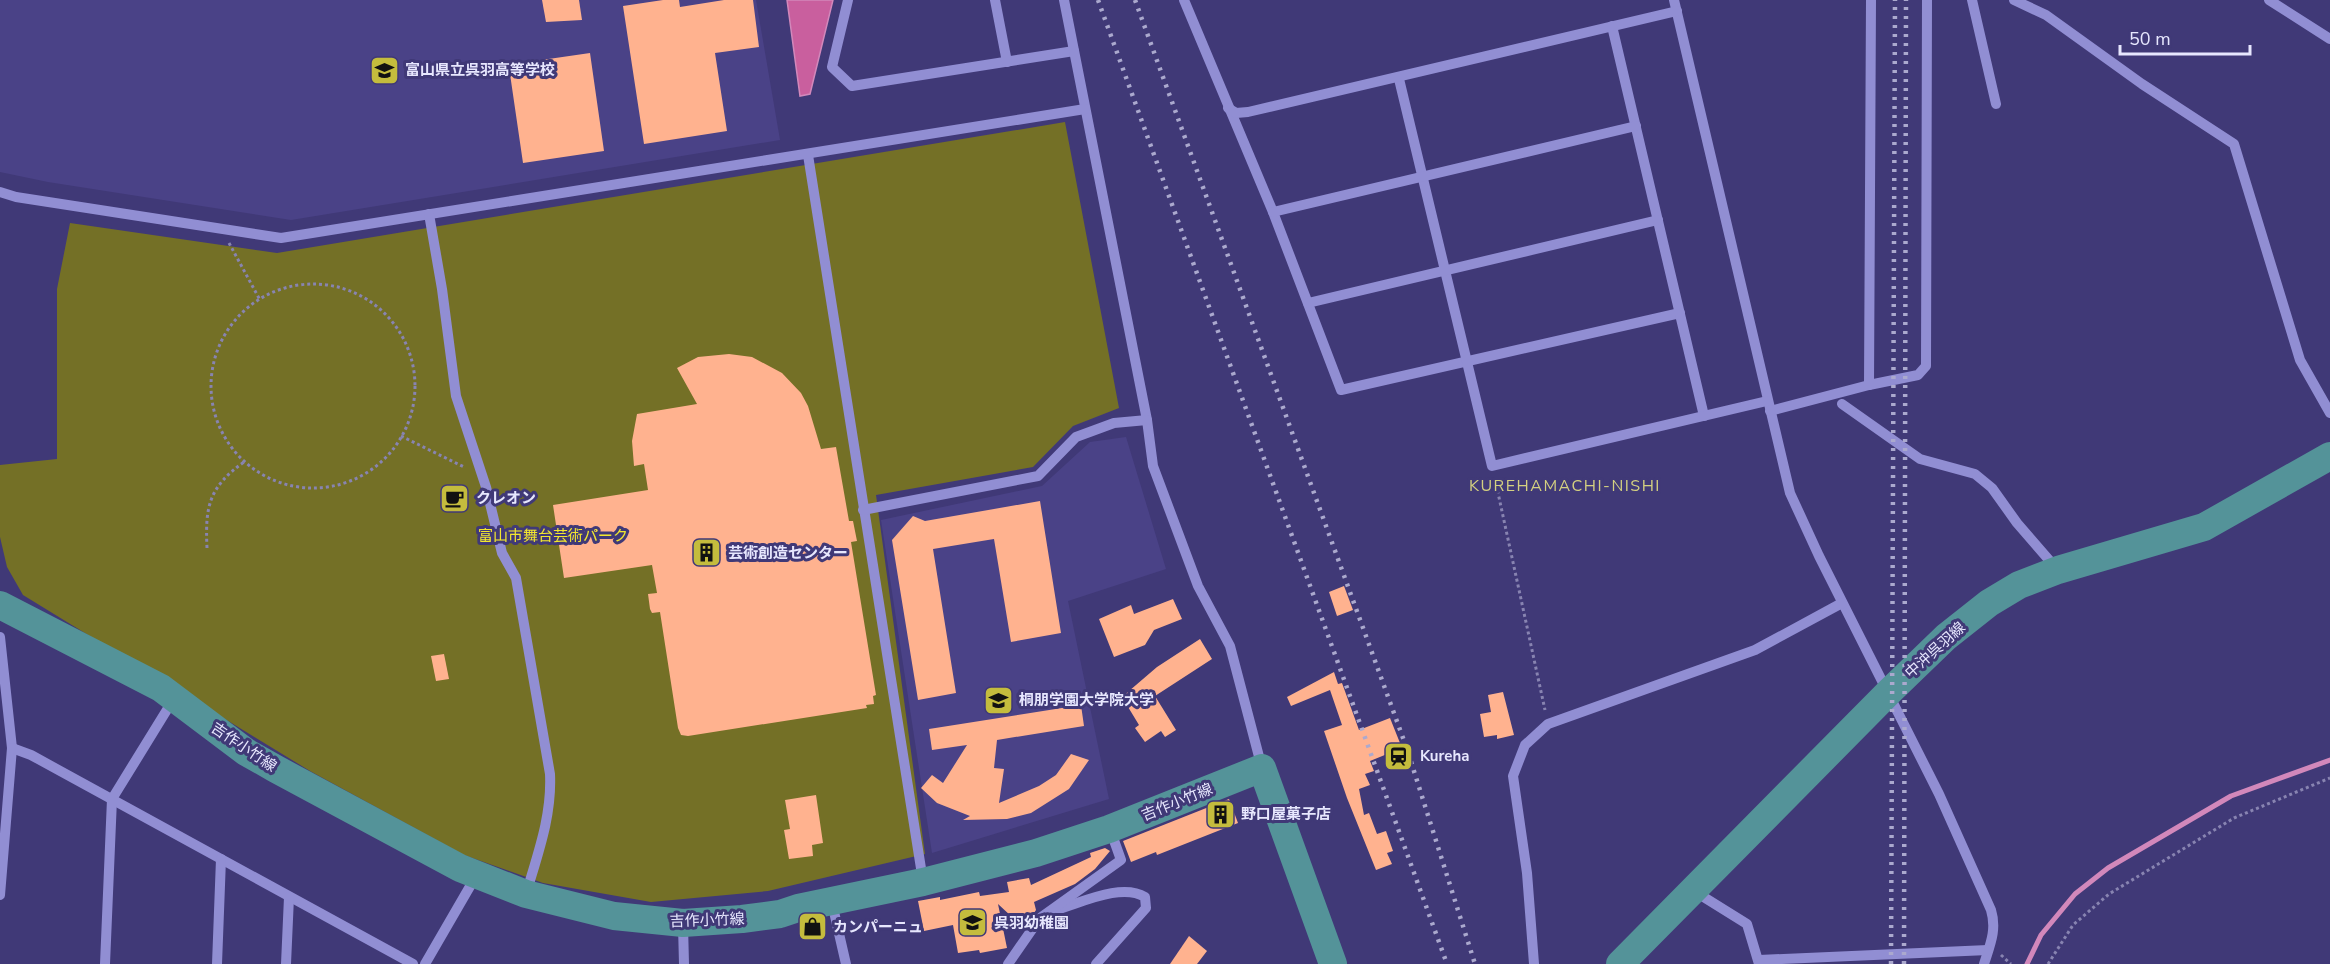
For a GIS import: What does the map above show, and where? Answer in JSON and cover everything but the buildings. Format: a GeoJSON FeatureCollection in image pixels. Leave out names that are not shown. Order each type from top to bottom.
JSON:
{"type":"FeatureCollection","features":[{"type":"Feature","properties":{"kind":"main road","name":"中沖呉羽線"},"geometry":{"type":"LineString","coordinates":[[1620,964],[1691,889],[1889,692],[1946,638],[1989,603],[2019,585],[2058,570],[2204,527],[2330,456]]}},
{"type":"Feature","properties":{"kind":"main road","name":"吉作小竹線"},"geometry":{"type":"LineString","coordinates":[[0,605],[38,622],[174,698],[246,752],[476,876],[526,894],[614,916],[683,923],[780,914],[831,900],[923,882],[1036,854],[1110,829],[1262,768]]}},
{"type":"Feature","properties":{"kind":"main road"},"geometry":{"type":"LineString","coordinates":[[1262,768],[1333,964]]}},
{"type":"Feature","properties":{"kind":"street"},"geometry":{"type":"LineString","coordinates":[[848,0],[832,67],[852,86],[1074,51]]}},
{"type":"Feature","properties":{"kind":"street"},"geometry":{"type":"LineString","coordinates":[[995,0],[1007,62]]}},
{"type":"Feature","properties":{"kind":"street"},"geometry":{"type":"LineString","coordinates":[[1065,0],[1147,420],[1153,466],[1198,586],[1230,646],[1262,768]]}},
{"type":"Feature","properties":{"kind":"street"},"geometry":{"type":"LineString","coordinates":[[1184,0],[1273,212],[1341,390],[1680,313]]}},
{"type":"Feature","properties":{"kind":"street"},"geometry":{"type":"LineString","coordinates":[[1869,385],[1871,0]]}},
{"type":"Feature","properties":{"kind":"street"},"geometry":{"type":"LineString","coordinates":[[1399,79],[1492,466],[1704,416],[1768,406],[1918,375],[1926,366],[1927,0]]}},
{"type":"Feature","properties":{"kind":"street"},"geometry":{"type":"LineString","coordinates":[[1972,0],[1996,104]]}},
{"type":"Feature","properties":{"kind":"street"},"geometry":{"type":"LineString","coordinates":[[2014,0],[2046,15],[2142,84],[2234,144],[2300,360],[2330,413]]}},
{"type":"Feature","properties":{"kind":"street"},"geometry":{"type":"LineString","coordinates":[[2269,0],[2330,39]]}},
{"type":"Feature","properties":{"kind":"street"},"geometry":{"type":"LineString","coordinates":[[1228,108],[1236,113],[1248,112],[1399,79],[1612,26],[1676,5],[1790,493],[1842,603],[1889,692],[1991,910],[1995,923],[1984,964]]}},
{"type":"Feature","properties":{"kind":"street"},"geometry":{"type":"LineString","coordinates":[[1612,26],[1704,416]]}},
{"type":"Feature","properties":{"kind":"street"},"geometry":{"type":"LineString","coordinates":[[0,192],[28,199],[281,238],[1085,109]]}},
{"type":"Feature","properties":{"kind":"street"},"geometry":{"type":"LineString","coordinates":[[1273,212],[1636,126]]}},
{"type":"Feature","properties":{"kind":"street"},"geometry":{"type":"LineString","coordinates":[[808,155],[923,882]]}},
{"type":"Feature","properties":{"kind":"street"},"geometry":{"type":"LineString","coordinates":[[429,214],[442,289],[456,396],[483,477],[502,552],[516,578],[550,774],[551,801],[526,894]]}},
{"type":"Feature","properties":{"kind":"street"},"geometry":{"type":"LineString","coordinates":[[1308,303],[1658,220]]}},
{"type":"Feature","properties":{"kind":"street"},"geometry":{"type":"LineString","coordinates":[[1842,404],[1920,459],[1975,474],[1992,488],[2017,523],[2058,570]]}},
{"type":"Feature","properties":{"kind":"street"},"geometry":{"type":"LineString","coordinates":[[863,510],[1038,476],[1076,437],[1114,423],[1147,420]]}},
{"type":"Feature","properties":{"kind":"street"},"geometry":{"type":"LineString","coordinates":[[1534,964],[1527,873],[1513,776],[1525,744],[1548,724],[1755,650],[1842,603]]}},
{"type":"Feature","properties":{"kind":"street"},"geometry":{"type":"LineString","coordinates":[[0,637],[12,747],[3,793],[0,895]]}},
{"type":"Feature","properties":{"kind":"street"},"geometry":{"type":"LineString","coordinates":[[105,964],[112,799],[174,698]]}},
{"type":"Feature","properties":{"kind":"street"},"geometry":{"type":"LineString","coordinates":[[12,747],[31,754],[413,964]]}},
{"type":"Feature","properties":{"kind":"street"},"geometry":{"type":"LineString","coordinates":[[1008,964],[1040,918],[1121,860],[1110,829]]}},
{"type":"Feature","properties":{"kind":"street"},"geometry":{"type":"LineString","coordinates":[[217,964],[221,859]]}},
{"type":"Feature","properties":{"kind":"street"},"geometry":{"type":"LineString","coordinates":[[425,964],[476,876]]}},
{"type":"Feature","properties":{"kind":"street"},"geometry":{"type":"LineString","coordinates":[[1691,889],[1747,924],[1759,962],[1988,950]]}},
{"type":"Feature","properties":{"kind":"street"},"geometry":{"type":"LineString","coordinates":[[1055,909],[1119,892],[1135,891],[1145,897],[1146,908],[1096,964]]}},
{"type":"Feature","properties":{"kind":"street"},"geometry":{"type":"LineString","coordinates":[[286,964],[289,897]]}},
{"type":"Feature","properties":{"kind":"street"},"geometry":{"type":"LineString","coordinates":[[831,900],[846,964]]}},
{"type":"Feature","properties":{"kind":"street"},"geometry":{"type":"LineString","coordinates":[[683,923],[684,964]]}},
{"type":"Feature","properties":{"kind":"path"},"geometry":{"type":"LineString","coordinates":[[222,230],[260,300]]}},
{"type":"Feature","properties":{"kind":"path"},"geometry":{"type":"LineString","coordinates":[[305,284],[339,286],[370,300],[394,324],[410,354],[415,387],[410,421],[393,450],[368,473],[338,486],[304,489],[272,480],[244,462],[223,435],[212,403],[212,369],[223,336],[244,310],[260,300],[273,291],[305,284]]}},
{"type":"Feature","properties":{"kind":"path"},"geometry":{"type":"LineString","coordinates":[[401,436],[483,477]]}},
{"type":"Feature","properties":{"kind":"path"},"geometry":{"type":"LineString","coordinates":[[207,548],[206,522],[212,494],[223,477],[244,462]]}},
{"type":"Feature","properties":{"kind":"path"},"geometry":{"type":"LineString","coordinates":[[1492,466],[1548,724]]}},
{"type":"Feature","properties":{"kind":"path"},"geometry":{"type":"LineString","coordinates":[[2048,964],[2073,925],[2109,894],[2234,818],[2330,778]]}},
{"type":"Feature","properties":{"kind":"shaded area","name":"富山県立呉羽高等学校"},"geometry":{"type":"Polygon","coordinates":[[[0,0],[756,0],[780,140],[291,220],[48,182],[0,172],[0,0]]]}},
{"type":"Feature","properties":{"kind":"shaded area"},"geometry":{"type":"Polygon","coordinates":[[[787,0],[833,0],[810,94],[800,96],[787,0]]]}},
{"type":"Feature","properties":{"kind":"shaded area","name":"桐朋学園大学院大学"},"geometry":{"type":"Polygon","coordinates":[[[1126,437],[1166,569],[1068,601],[1109,799],[932,853],[881,520],[1042,486],[1090,442],[1126,437]]]}},
{"type":"Feature","properties":{"kind":"green space","name":"富山市舞台芸術パーク"},"geometry":{"type":"Polygon","coordinates":[[[1065,122],[1119,408],[1073,426],[1033,467],[876,495],[925,854],[768,891],[651,902],[543,883],[464,855],[310,771],[23,595],[7,567],[0,537],[0,465],[57,459],[57,289],[70,223],[277,253],[1065,122]]]}},
{"type":"Feature","properties":{"kind":"waterway"},"geometry":{"type":"LineString","coordinates":[[2027,964],[2041,935],[2075,894],[2108,868],[2231,796],[2330,760]]}},
{"type":"Feature","properties":{"kind":"railway"},"geometry":{"type":"LineString","coordinates":[[1098,0],[1447,964]]}},
{"type":"Feature","properties":{"kind":"railway"},"geometry":{"type":"LineString","coordinates":[[1135,0],[1407,749],[1475,964]]}},
{"type":"Feature","properties":{"kind":"railway"},"geometry":{"type":"LineString","coordinates":[[1891,964],[1895,0]]}},
{"type":"Feature","properties":{"kind":"railway"},"geometry":{"type":"LineString","coordinates":[[1904,964],[1906,0]]}},
{"type":"Feature","properties":{"kind":"place","name":"富山県立呉羽高等学校"},"geometry":{"type":"Point","coordinates":[384,70]}},
{"type":"Feature","properties":{"kind":"place","name":"クレオン"},"geometry":{"type":"Point","coordinates":[455,498]}},
{"type":"Feature","properties":{"kind":"place","name":"芸術創造センター"},"geometry":{"type":"Point","coordinates":[707,553]}},
{"type":"Feature","properties":{"kind":"place","name":"桐朋学園大学院大学"},"geometry":{"type":"Point","coordinates":[998,700]}},
{"type":"Feature","properties":{"kind":"place","name":"Kureha"},"geometry":{"type":"Point","coordinates":[1399,756]}},
{"type":"Feature","properties":{"kind":"place","name":"野口屋菓子店"},"geometry":{"type":"Point","coordinates":[1220,814]}},
{"type":"Feature","properties":{"kind":"place","name":"呉羽幼稚園"},"geometry":{"type":"Point","coordinates":[973,923]}},
{"type":"Feature","properties":{"kind":"place","name":"カンパーニュ"},"geometry":{"type":"Point","coordinates":[812,927]}},
{"type":"Feature","properties":{"kind":"district","name":"KUREHAMACHI-NISHI"},"geometry":{"type":"Point","coordinates":[1565,486]}}]}
